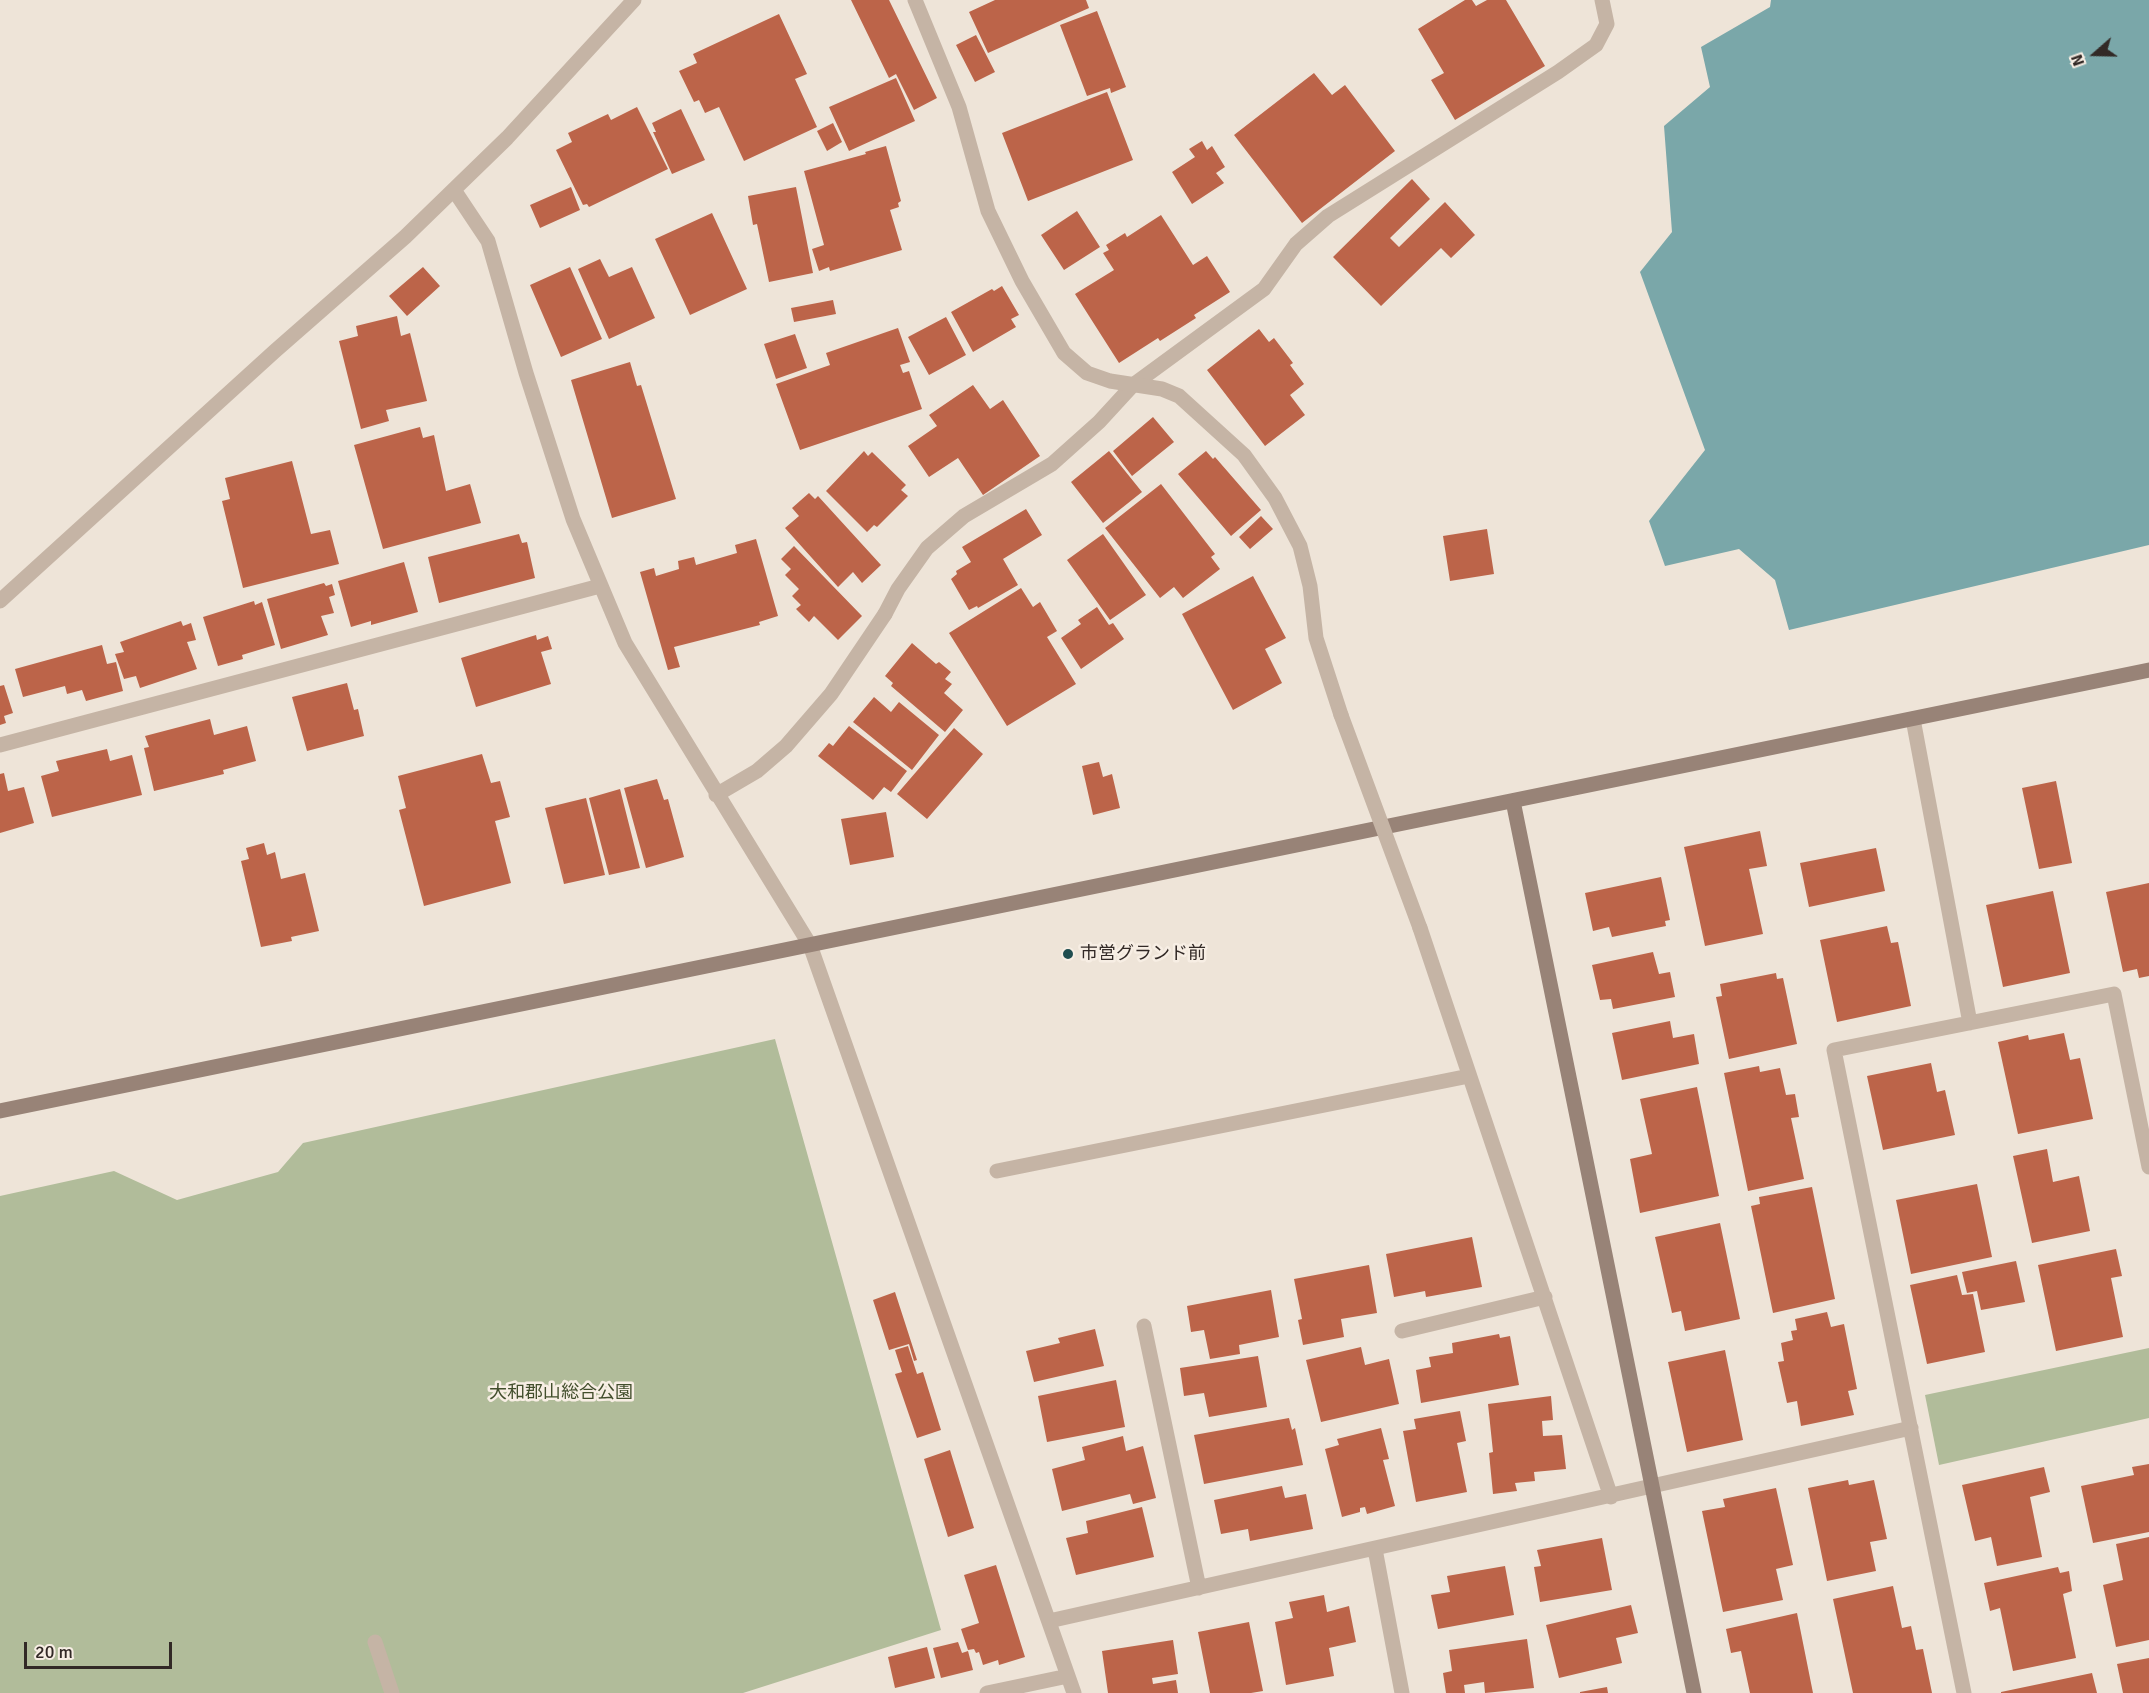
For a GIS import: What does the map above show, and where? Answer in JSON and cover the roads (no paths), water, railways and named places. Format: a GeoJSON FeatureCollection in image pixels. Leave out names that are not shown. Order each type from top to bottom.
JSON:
{"type":"FeatureCollection","features":[{"type":"Feature","properties":{"kind":"street"},"geometry":{"type":"LineString","coordinates":[[0,601],[275,351],[405,237],[507,138],[634,0]]}},
{"type":"Feature","properties":{"kind":"street"},"geometry":{"type":"LineString","coordinates":[[915,0],[959,107],[988,211],[1022,281],[1064,353],[1087,373],[1110,381],[1162,389],[1179,396],[1244,455],[1275,498],[1300,546],[1310,586],[1316,638],[1341,715],[1420,928],[1611,1497]]}},
{"type":"Feature","properties":{"kind":"street"},"geometry":{"type":"LineString","coordinates":[[716,795],[757,771],[786,746],[831,694],[927,548],[964,516],[1052,464],[1099,422],[1133,385],[1264,289],[1296,244],[1328,216],[1558,72],[1596,45],[1607,24],[1602,0]]}},
{"type":"Feature","properties":{"kind":"street"},"geometry":{"type":"LineString","coordinates":[[454,190],[488,241],[526,374],[573,519],[625,643],[716,795],[810,945],[1074,1693]]}},
{"type":"Feature","properties":{"kind":"street"},"geometry":{"type":"LineString","coordinates":[[0,745],[600,586]]}},
{"type":"Feature","properties":{"kind":"street"},"geometry":{"type":"LineString","coordinates":[[0,1111],[2149,670]]}},
{"type":"Feature","properties":{"kind":"street"},"geometry":{"type":"LineString","coordinates":[[1913,719],[1970,1023]]}},
{"type":"Feature","properties":{"kind":"street"},"geometry":{"type":"LineString","coordinates":[[1513,801],[1694,1693]]}},
{"type":"Feature","properties":{"kind":"street"},"geometry":{"type":"LineString","coordinates":[[1964,1693],[1834,1050],[2114,994],[2149,1167]]}},
{"type":"Feature","properties":{"kind":"street"},"geometry":{"type":"LineString","coordinates":[[997,1171],[1469,1076]]}},
{"type":"Feature","properties":{"kind":"street"},"geometry":{"type":"LineString","coordinates":[[1402,1331],[1545,1297]]}},
{"type":"Feature","properties":{"kind":"street"},"geometry":{"type":"LineString","coordinates":[[1144,1326],[1199,1588]]}},
{"type":"Feature","properties":{"kind":"street"},"geometry":{"type":"LineString","coordinates":[[1048,1621],[1611,1497],[1911,1428]]}},
{"type":"Feature","properties":{"kind":"street"},"geometry":{"type":"LineString","coordinates":[[1375,1549],[1402,1693]]}},
{"type":"Feature","properties":{"kind":"street"},"geometry":{"type":"LineString","coordinates":[[375,1642],[392,1693]]}},
{"type":"Feature","properties":{"kind":"street"},"geometry":{"type":"LineString","coordinates":[[987,1693],[1068,1676]]}},
{"type":"Feature","properties":{"kind":"water"},"geometry":{"type":"Polygon","coordinates":[[[1771,0],[2149,0],[2149,545],[1789,630],[1775,580],[1739,549],[1665,566],[1649,521],[1705,450],[1640,272],[1672,232],[1664,126],[1710,87],[1701,47],[1770,7],[1771,0]]]}},
{"type":"Feature","properties":{"kind":"place","name":"市営グランド前"},"geometry":{"type":"Point","coordinates":[1068,954]}},
{"type":"Feature","properties":{"kind":"park label","name":"大和郡山総合公園"},"geometry":{"type":"Point","coordinates":[561,1393]}}]}
